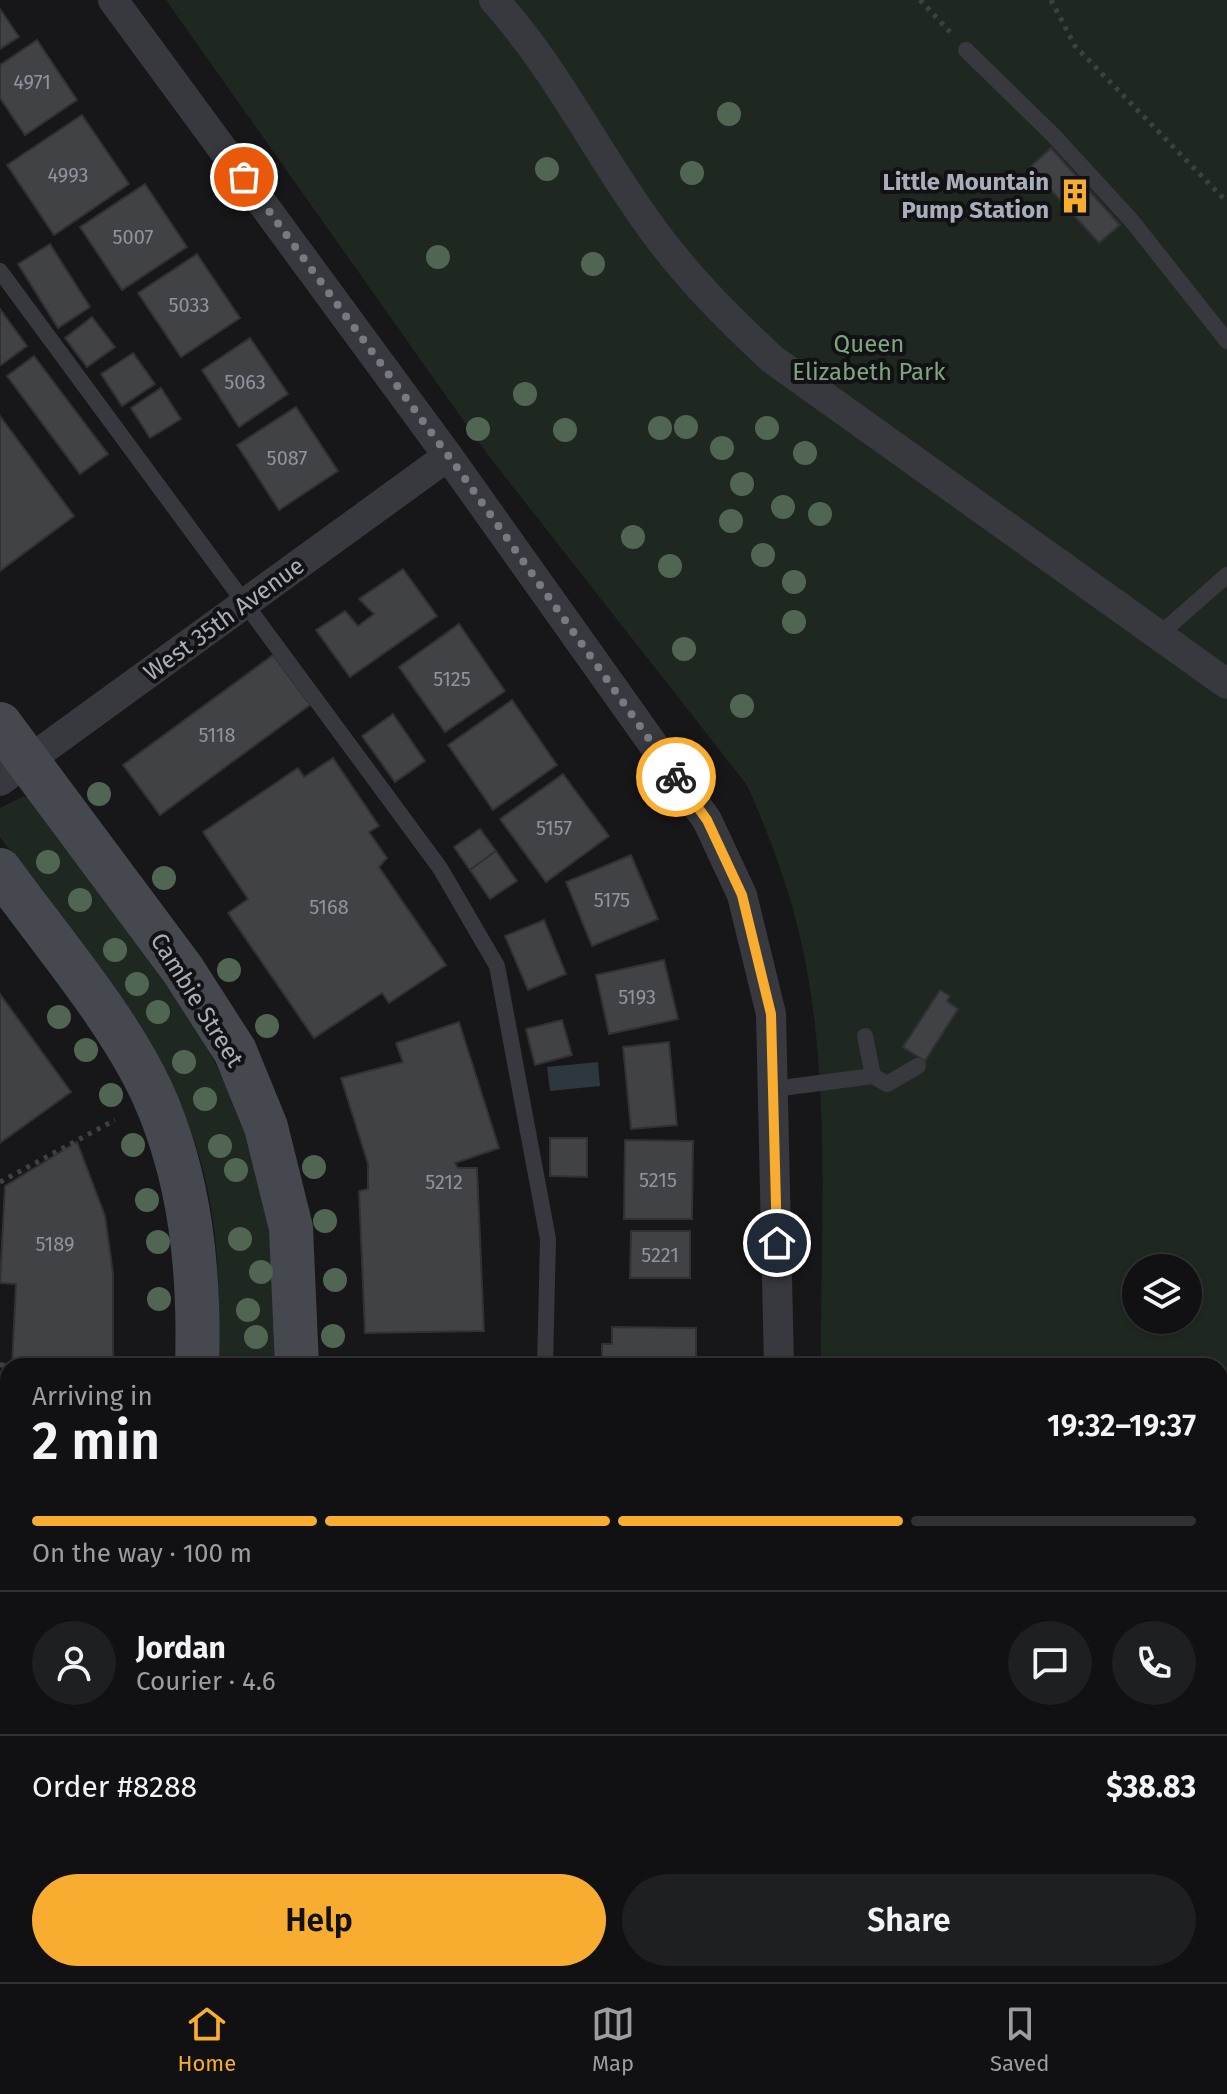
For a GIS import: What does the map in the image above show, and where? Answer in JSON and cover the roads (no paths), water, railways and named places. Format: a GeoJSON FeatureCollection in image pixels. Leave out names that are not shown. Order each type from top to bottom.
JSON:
{"type":"FeatureCollection","features":[{"type":"Feature","properties":{"kind":"main road","name":"Cambie Street"},"geometry":{"type":"LineString","coordinates":[[0,724],[14,772],[183,970],[235,1051],[266,1127],[291,1228],[297,1358]]}},
{"type":"Feature","properties":{"kind":"main road"},"geometry":{"type":"LineString","coordinates":[[0,870],[115,1030],[151,1091],[180,1171],[194,1248],[197,1358]]}},
{"type":"Feature","properties":{"kind":"street"},"geometry":{"type":"LineString","coordinates":[[113,0],[448,456],[707,820],[742,895],[771,1014],[779,1358]]}},
{"type":"Feature","properties":{"kind":"street"},"geometry":{"type":"LineString","coordinates":[[494,0],[581,119],[647,222],[707,299],[772,359],[1227,684]]}},
{"type":"Feature","properties":{"kind":"street","name":"West 35th Avenue"},"geometry":{"type":"LineString","coordinates":[[14,772],[448,456]]}},
{"type":"Feature","properties":{"kind":"lane"},"geometry":{"type":"LineString","coordinates":[[966,50],[1053,135],[1131,220],[1227,341]]}},
{"type":"Feature","properties":{"kind":"lane"},"geometry":{"type":"LineString","coordinates":[[0,271],[440,868],[497,966],[548,1239],[545,1358]]}},
{"type":"Feature","properties":{"kind":"lane"},"geometry":{"type":"LineString","coordinates":[[1159,635],[1227,575]]}},
{"type":"Feature","properties":{"kind":"lane"},"geometry":{"type":"LineString","coordinates":[[865,1036],[873,1076]]}},
{"type":"Feature","properties":{"kind":"lane"},"geometry":{"type":"LineString","coordinates":[[774,1089],[873,1076],[887,1084],[918,1066]]}},
{"type":"Feature","properties":{"kind":"place","name":"Little Mountain Pump Station"},"geometry":{"type":"Point","coordinates":[1075,196]}},
{"type":"Feature","properties":{"kind":"park label","name":"Queen Elizabeth Park"},"geometry":{"type":"Point","coordinates":[869,358]}}]}
